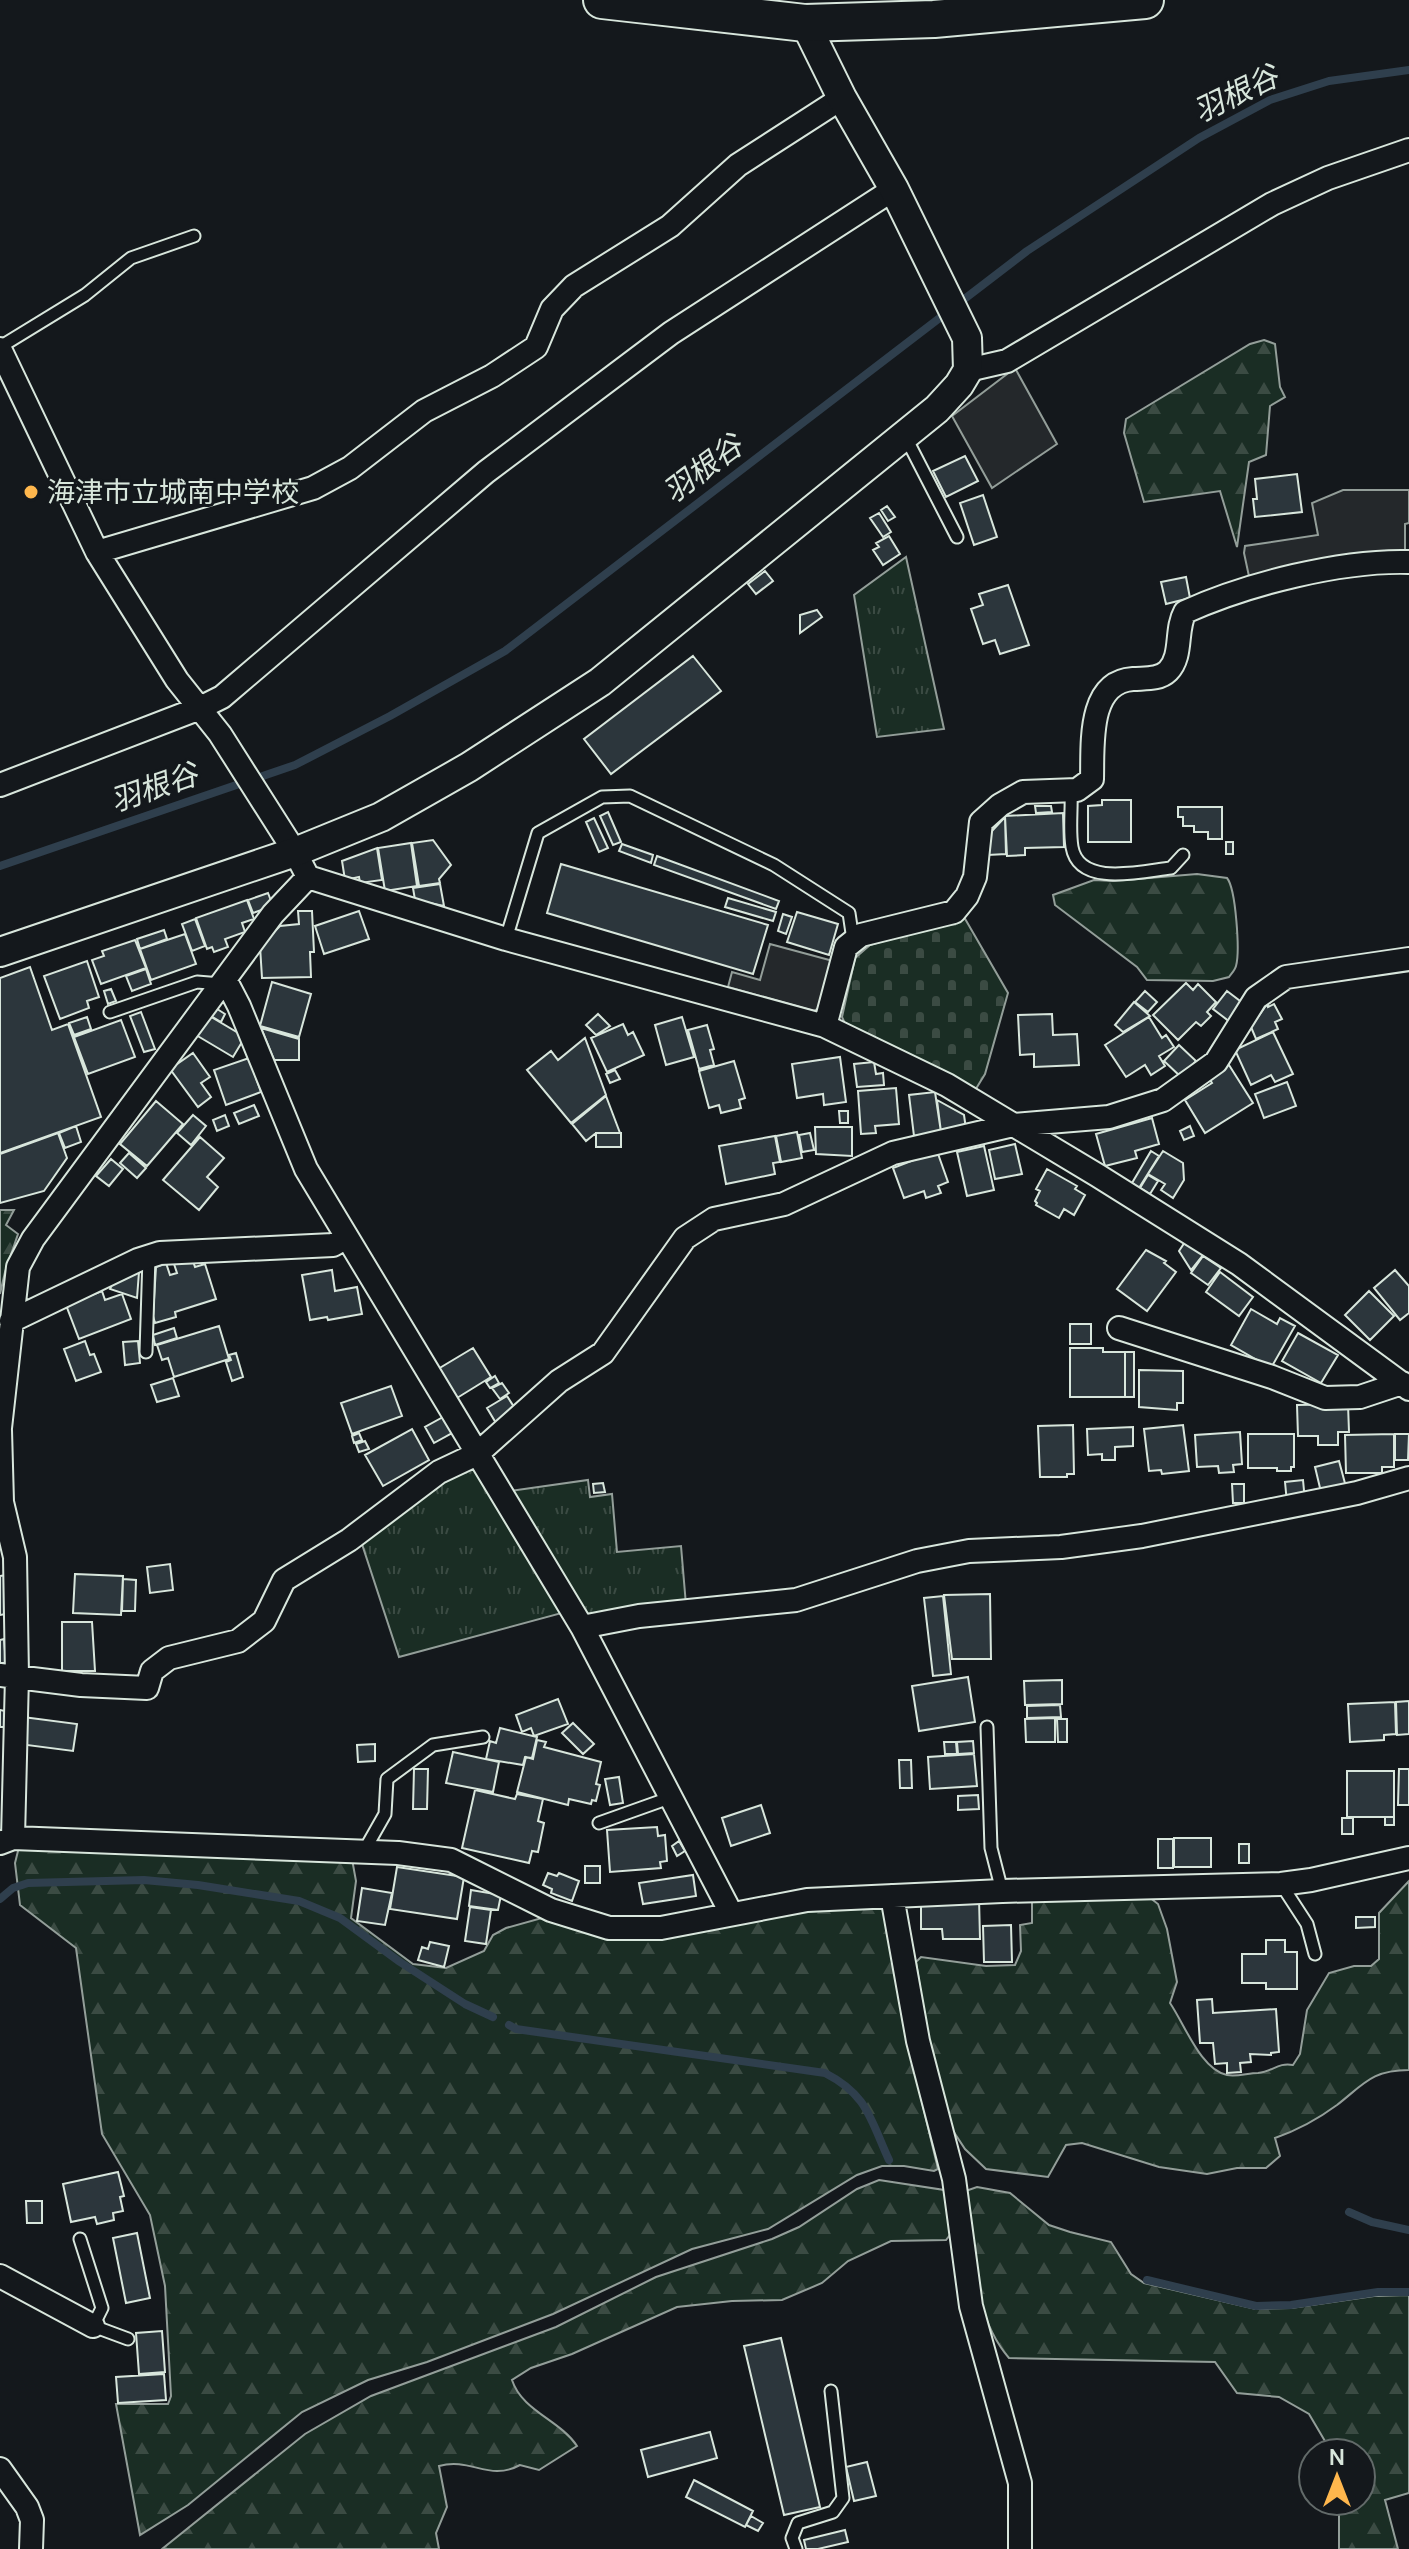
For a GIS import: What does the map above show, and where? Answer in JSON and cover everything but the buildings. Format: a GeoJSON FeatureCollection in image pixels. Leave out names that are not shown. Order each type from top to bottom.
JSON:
{"type":"FeatureCollection","features":[{"type":"Feature","properties":{"kind":"main road"},"geometry":{"type":"LineString","coordinates":[[602,0],[934,19],[1145,0]]}},
{"type":"Feature","properties":{"kind":"street"},"geometry":{"type":"LineString","coordinates":[[0,952],[296,855],[381,817],[469,767],[600,682],[905,436],[959,385],[968,370],[967,338],[894,189],[842,98],[805,11]]}},
{"type":"Feature","properties":{"kind":"street"},"geometry":{"type":"LineString","coordinates":[[97,552],[313,488],[350,468],[424,411],[492,376],[536,347],[552,309],[574,286],[670,226],[738,165],[842,98]]}},
{"type":"Feature","properties":{"kind":"street"},"geometry":{"type":"LineString","coordinates":[[968,370],[1007,361],[1272,204],[1328,178],[1409,150]]}},
{"type":"Feature","properties":{"kind":"street"},"geometry":{"type":"LineString","coordinates":[[0,785],[222,697],[486,472],[646,352],[894,189]]}},
{"type":"Feature","properties":{"kind":"street"},"geometry":{"type":"LineString","coordinates":[[0,348],[97,552],[177,680],[220,734],[296,855],[506,939],[825,1026],[947,1085],[1239,1264],[1406,1386]]}},
{"type":"Feature","properties":{"kind":"street"},"geometry":{"type":"LineString","coordinates":[[825,1026],[846,947],[861,935],[954,912],[967,896],[975,877],[981,822],[1000,805],[1023,792],[1077,790],[1092,779],[1095,712],[1108,690],[1123,680],[1160,677],[1170,669],[1175,658],[1179,621],[1185,612],[1260,584],[1379,561],[1409,562]]}},
{"type":"Feature","properties":{"kind":"street"},"geometry":{"type":"LineString","coordinates":[[296,855],[273,914],[33,1239],[18,1267],[0,1429],[2,1502],[8,1557],[7,1840],[364,1851],[451,1860],[551,1910],[609,1928],[661,1928],[807,1900],[1002,1891],[1281,1884],[1409,1858]]}},
{"type":"Feature","properties":{"kind":"street"},"geometry":{"type":"LineString","coordinates":[[8,1676],[81,1685],[147,1688],[152,1671],[169,1658],[238,1641],[264,1621],[284,1580],[349,1540],[439,1472],[477,1454],[559,1381],[603,1353],[685,1238],[714,1219],[784,1204],[893,1153],[1013,1125],[1109,1117],[1163,1100],[1216,1062],[1256,998],[1286,977],[1409,959]]}},
{"type":"Feature","properties":{"kind":"street"},"geometry":{"type":"LineString","coordinates":[[223,981],[239,1006],[306,1169],[582,1627],[731,1913]]}},
{"type":"Feature","properties":{"kind":"street"},"geometry":{"type":"LineString","coordinates":[[11,1321],[149,1257],[187,1250],[333,1245],[347,1237]]}},
{"type":"Feature","properties":{"kind":"street"},"geometry":{"type":"LineString","coordinates":[[1119,1328],[1272,1377],[1325,1398],[1360,1397],[1406,1386]]}},
{"type":"Feature","properties":{"kind":"street"},"geometry":{"type":"LineString","coordinates":[[582,1627],[639,1616],[796,1600],[917,1561],[969,1551],[1061,1547],[1142,1536],[1357,1493],[1409,1478]]}},
{"type":"Feature","properties":{"kind":"street"},"geometry":{"type":"LineString","coordinates":[[892,1896],[918,2041],[954,2179],[971,2306],[1020,2483],[1020,2549]]}},
{"type":"Feature","properties":{"kind":"street"},"geometry":{"type":"LineString","coordinates":[[0,2276],[93,2326]]}},
{"type":"Feature","properties":{"kind":"street"},"geometry":{"type":"LineString","coordinates":[[0,2469],[27,2507],[32,2520],[31,2549]]}},
{"type":"Feature","properties":{"kind":"lane"},"geometry":{"type":"LineString","coordinates":[[0,348],[85,295],[131,258],[194,236]]}},
{"type":"Feature","properties":{"kind":"lane"},"geometry":{"type":"LineString","coordinates":[[905,436],[957,537]]}},
{"type":"Feature","properties":{"kind":"lane"},"geometry":{"type":"LineString","coordinates":[[1071,791],[1072,848],[1076,857],[1096,873],[1115,875],[1171,868],[1183,855]]}},
{"type":"Feature","properties":{"kind":"lane"},"geometry":{"type":"LineString","coordinates":[[506,939],[538,833],[602,797],[630,796],[774,865],[849,913],[854,941]]}},
{"type":"Feature","properties":{"kind":"lane"},"geometry":{"type":"LineString","coordinates":[[110,1012],[197,982],[223,981]]}},
{"type":"Feature","properties":{"kind":"lane"},"geometry":{"type":"LineString","coordinates":[[146,1352],[149,1257]]}},
{"type":"Feature","properties":{"kind":"lane"},"geometry":{"type":"LineString","coordinates":[[987,1727],[991,1848],[1002,1891]]}},
{"type":"Feature","properties":{"kind":"lane"},"geometry":{"type":"LineString","coordinates":[[364,1851],[385,1814],[387,1779],[433,1745],[483,1737]]}},
{"type":"Feature","properties":{"kind":"lane"},"geometry":{"type":"LineString","coordinates":[[599,1823],[672,1797]]}},
{"type":"Feature","properties":{"kind":"lane"},"geometry":{"type":"LineString","coordinates":[[1281,1884],[1307,1924],[1315,1954]]}},
{"type":"Feature","properties":{"kind":"lane"},"geometry":{"type":"LineString","coordinates":[[80,2239],[102,2308],[93,2326],[128,2339]]}},
{"type":"Feature","properties":{"kind":"lane"},"geometry":{"type":"LineString","coordinates":[[796,2549],[792,2538],[798,2523],[833,2512],[843,2498],[831,2391]]}},
{"type":"Feature","properties":{"kind":"green space"},"geometry":{"type":"Polygon","coordinates":[[[1264,340],[1275,344],[1280,387],[1285,397],[1270,406],[1266,455],[1249,462],[1237,547],[1220,491],[1144,502],[1124,433],[1126,419],[1250,344],[1264,340]]]}},
{"type":"Feature","properties":{"kind":"green space"},"geometry":{"type":"Polygon","coordinates":[[[906,557],[944,729],[877,737],[854,595],[906,557]]]}},
{"type":"Feature","properties":{"kind":"green space"},"geometry":{"type":"Polygon","coordinates":[[[1197,874],[1227,878],[1235,907],[1236,966],[1229,977],[1213,981],[1147,980],[1137,967],[1055,905],[1053,895],[1094,880],[1197,874]]]}},
{"type":"Feature","properties":{"kind":"green space"},"geometry":{"type":"Polygon","coordinates":[[[964,917],[1008,993],[985,1074],[974,1092],[846,1026],[842,1017],[855,958],[870,945],[964,917]]]}},
{"type":"Feature","properties":{"kind":"green space"},"geometry":{"type":"Polygon","coordinates":[[[0,1210],[14,1210],[6,1225],[18,1234],[0,1294],[0,1210]]]}},
{"type":"Feature","properties":{"kind":"green space"},"geometry":{"type":"Polygon","coordinates":[[[475,1465],[562,1613],[399,1657],[361,1541],[439,1478],[475,1465]]]}},
{"type":"Feature","properties":{"kind":"green space"},"geometry":{"type":"Polygon","coordinates":[[[588,1480],[590,1497],[612,1494],[617,1552],[681,1546],[686,1605],[586,1618],[510,1491],[588,1480]]]}},
{"type":"Feature","properties":{"kind":"green space"},"geometry":{"type":"Polygon","coordinates":[[[19,1847],[206,1857],[352,1859],[356,1881],[351,1918],[413,1964],[446,1968],[484,1951],[493,1935],[506,1928],[549,1916],[607,1933],[806,1908],[888,1903],[906,2035],[938,2169],[882,2166],[857,2175],[768,2229],[692,2249],[553,2314],[427,2362],[368,2380],[302,2412],[188,2505],[140,2535],[116,2404],[168,2404],[171,2396],[165,2286],[150,2215],[102,2134],[76,1948],[20,1905],[15,1863],[19,1847]]]}},
{"type":"Feature","properties":{"kind":"green space"},"geometry":{"type":"Polygon","coordinates":[[[1409,1881],[1409,2070],[1377,2076],[1323,2115],[1275,2138],[1280,2156],[1266,2168],[1237,2168],[1207,2174],[1159,2167],[1082,2143],[1066,2145],[1048,2177],[986,2169],[965,2149],[946,2120],[928,2039],[916,1962],[921,1957],[986,1966],[1015,1965],[1021,1951],[1020,1925],[1032,1923],[1032,1896],[1144,1893],[1158,1904],[1167,1929],[1177,1982],[1170,2003],[1209,2065],[1235,2076],[1293,2065],[1300,2054],[1307,2010],[1329,1973],[1354,1966],[1371,1966],[1379,1959],[1379,1913],[1409,1881]]]}},
{"type":"Feature","properties":{"kind":"green space"},"geometry":{"type":"Polygon","coordinates":[[[879,2180],[944,2190],[953,2231],[946,2240],[891,2241],[848,2261],[822,2283],[782,2300],[677,2307],[572,2354],[531,2368],[512,2380],[517,2391],[577,2446],[539,2470],[520,2465],[499,2471],[461,2464],[439,2466],[447,2507],[436,2533],[439,2549],[162,2549],[305,2434],[371,2396],[556,2327],[656,2277],[772,2239],[799,2227],[857,2189],[879,2180]]]}},
{"type":"Feature","properties":{"kind":"green space"},"geometry":{"type":"Polygon","coordinates":[[[977,2187],[1010,2193],[1049,2225],[1111,2242],[1131,2274],[1144,2283],[1256,2309],[1409,2295],[1409,2493],[1385,2500],[1398,2549],[1339,2549],[1339,2517],[1377,2517],[1377,2437],[1323,2437],[1309,2414],[1279,2397],[1237,2393],[1215,2362],[1009,2358],[997,2341],[980,2301],[960,2193],[977,2187]]]}},
{"type":"Feature","properties":{"kind":"shaded area"},"geometry":{"type":"Polygon","coordinates":[[[1015,368],[1057,444],[992,488],[952,416],[1015,368]]]}},
{"type":"Feature","properties":{"kind":"shaded area"},"geometry":{"type":"Polygon","coordinates":[[[1343,490],[1409,490],[1405,555],[1250,581],[1245,546],[1318,535],[1312,503],[1343,490]]]}},
{"type":"Feature","properties":{"kind":"shaded area"},"geometry":{"type":"Polygon","coordinates":[[[770,944],[833,961],[820,1007],[814,1011],[728,987],[732,972],[760,980],[770,944]]]}},
{"type":"Feature","properties":{"kind":"waterway","name":"羽根谷"},"geometry":{"type":"LineString","coordinates":[[0,866],[295,765],[390,716],[505,651],[1027,251],[1199,138],[1270,100],[1329,81],[1409,70]]}},
{"type":"Feature","properties":{"kind":"waterway"},"geometry":{"type":"LineString","coordinates":[[0,1899],[13,1888],[28,1883],[144,1880],[299,1901],[340,1918],[400,1962],[465,2004],[493,2017]]}},
{"type":"Feature","properties":{"kind":"waterway"},"geometry":{"type":"LineString","coordinates":[[509,2025],[516,2029],[825,2073],[859,2099],[889,2160]]}},
{"type":"Feature","properties":{"kind":"waterway"},"geometry":{"type":"LineString","coordinates":[[1349,2212],[1372,2222],[1409,2230]]}},
{"type":"Feature","properties":{"kind":"waterway"},"geometry":{"type":"LineString","coordinates":[[1147,2280],[1256,2306],[1291,2305],[1378,2292],[1409,2292]]}},
{"type":"Feature","properties":{"kind":"place","name":"海津市立城南中学校"},"geometry":{"type":"Point","coordinates":[31,492]}}]}
